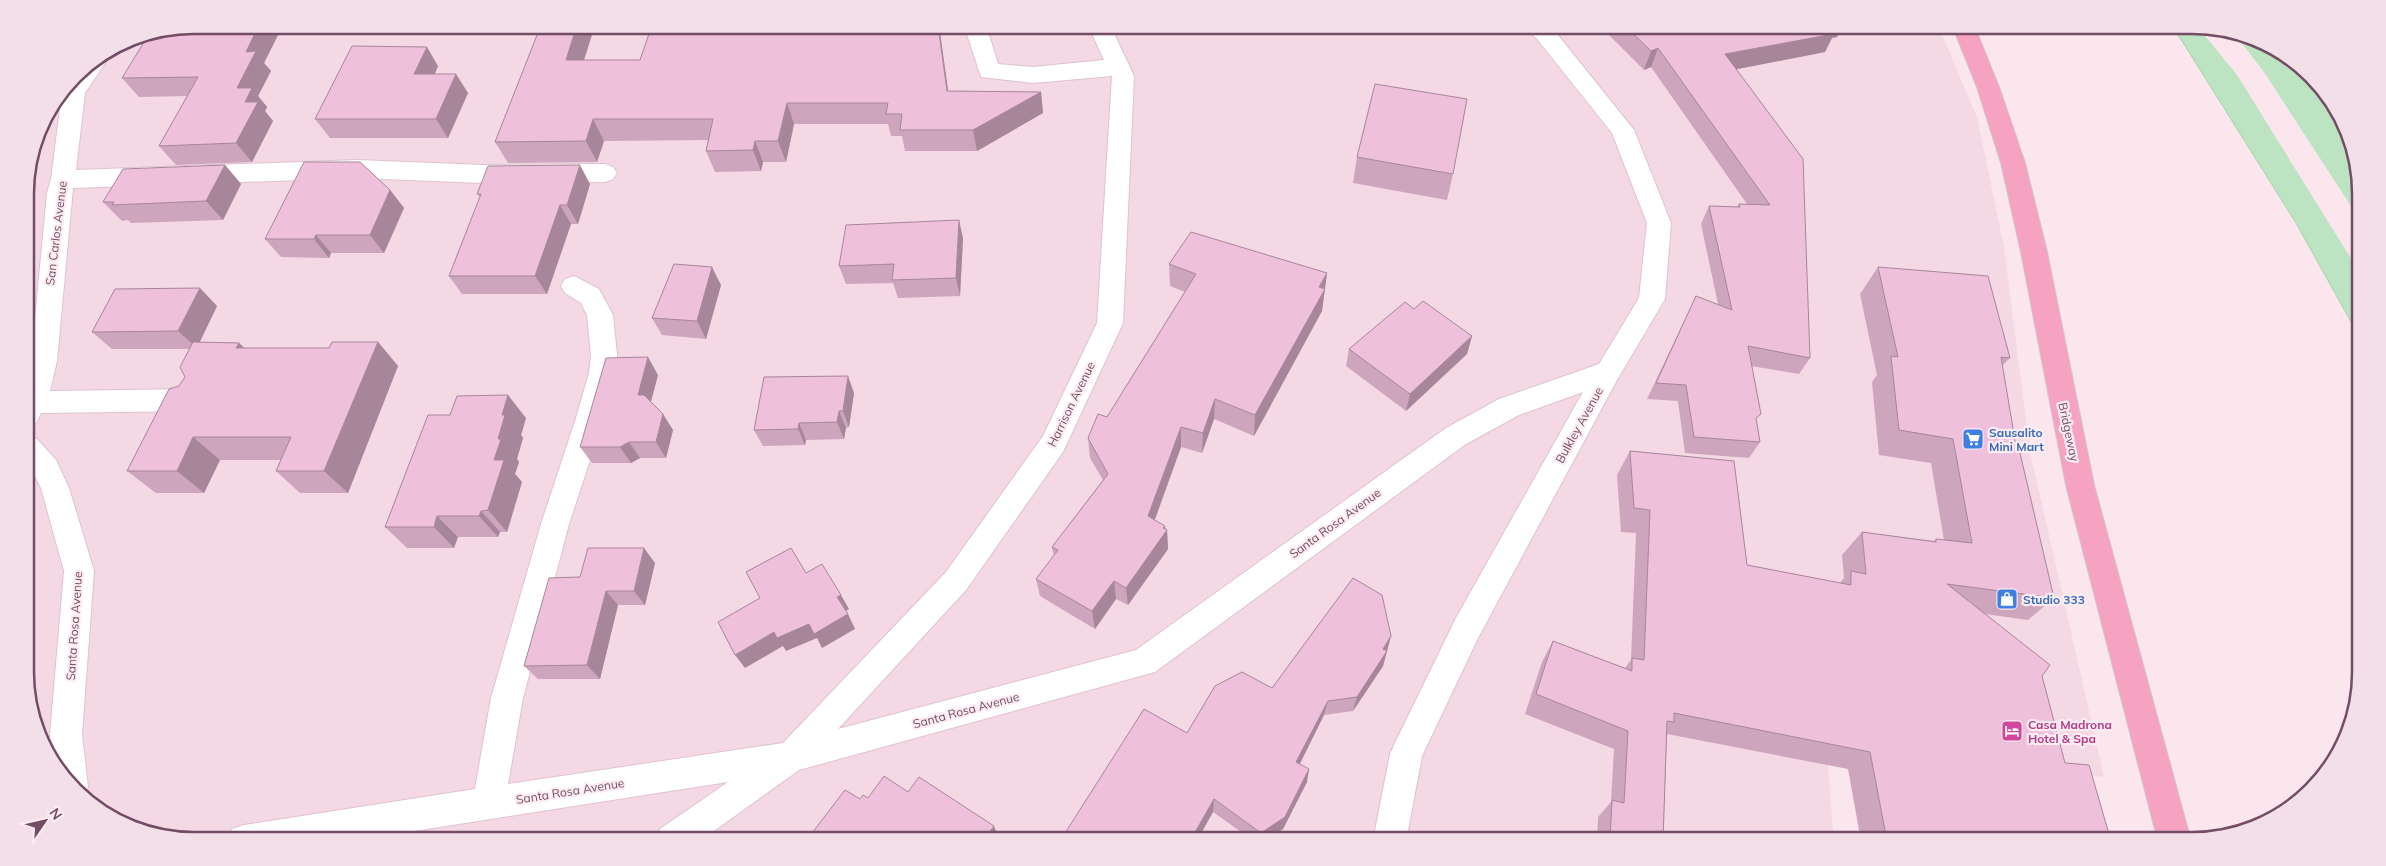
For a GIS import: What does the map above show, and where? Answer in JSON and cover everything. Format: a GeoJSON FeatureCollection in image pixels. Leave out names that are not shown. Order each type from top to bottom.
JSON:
{"type":"FeatureCollection","features":[{"type":"Feature","properties":{"kind":"main road","name":"Bridgeway"},"geometry":{"type":"LineString","coordinates":[[1967,34],[1988,87],[2013,163],[2034,252],[2082,495],[2172,832]]}},
{"type":"Feature","properties":{"kind":"street"},"geometry":{"type":"LineString","coordinates":[[978,34],[989,71],[1033,75],[1118,66]]}},
{"type":"Feature","properties":{"kind":"street","name":"Harrison Avenue"},"geometry":{"type":"LineString","coordinates":[[791,757],[956,581],[1053,444],[1110,323],[1123,76],[1103,34]]}},
{"type":"Feature","properties":{"kind":"street","name":"Bulkley Avenue"},"geometry":{"type":"LineString","coordinates":[[1391,832],[1406,754],[1467,628],[1608,372],[1652,298],[1659,223],[1622,130],[1545,34]]}},
{"type":"Feature","properties":{"kind":"street","name":"San Carlos Avenue"},"geometry":{"type":"LineString","coordinates":[[34,395],[44,361],[50,275],[59,192],[63,179],[74,92],[83,80]]}},
{"type":"Feature","properties":{"kind":"street"},"geometry":{"type":"LineString","coordinates":[[63,179],[358,169],[483,174],[605,173]]}},
{"type":"Feature","properties":{"kind":"street"},"geometry":{"type":"LineString","coordinates":[[489,804],[507,698],[555,524],[590,418],[602,373],[604,348],[600,316],[590,296],[574,286]]}},
{"type":"Feature","properties":{"kind":"street","name":"Santa Rosa Avenue"},"geometry":{"type":"LineString","coordinates":[[304,832],[791,757],[1144,662],[1456,436],[1509,407],[1608,372]]}},
{"type":"Feature","properties":{"kind":"street"},"geometry":{"type":"LineString","coordinates":[[34,408],[195,400]]}},
{"type":"Feature","properties":{"kind":"street","name":"Santa Rosa Avenue"},"geometry":{"type":"LineString","coordinates":[[34,455],[46,468],[55,488],[79,571],[66,734],[71,775]]}},
{"type":"Feature","properties":{"kind":"street"},"geometry":{"type":"LineString","coordinates":[[685,832],[791,757]]}},
{"type":"Feature","properties":{"kind":"shaded area"},"geometry":{"type":"Polygon","coordinates":[[[183,34],[1942,34],[1977,117],[2004,247],[2030,452],[2104,777],[1826,744],[1833,832],[193,832],[173,831],[142,824],[123,816],[105,805],[88,793],[73,778],[50,743],[42,724],[37,704],[34,683],[34,183],[39,152],[55,114],[67,96],[96,67],[123,50],[142,42],[183,34]]]}},
{"type":"Feature","properties":{"kind":"shaded area"},"geometry":{"type":"Polygon","coordinates":[[[2178,34],[2203,34],[2224,37],[2244,42],[2263,50],[2298,73],[2313,88],[2336,123],[2347,152],[2351,173],[2352,324],[2296,223],[2178,34]]]}},
{"type":"Feature","properties":{"kind":"pier"},"geometry":{"type":"Polygon","coordinates":[[[2204,34],[2240,41],[2264,72],[2352,208],[2352,260],[2237,75],[2204,34]]]}},
{"type":"Feature","properties":{"kind":"building"},"geometry":{"type":"Polygon","coordinates":[[[183,34],[255,34],[246,52],[256,51],[237,88],[252,88],[245,102],[258,102],[236,143],[159,146],[198,77],[122,78],[144,41],[183,34]]]}},
{"type":"Feature","properties":{"kind":"building"},"geometry":{"type":"Polygon","coordinates":[[[537,34],[574,34],[566,60],[640,60],[649,34],[939,34],[947,91],[1041,92],[973,130],[900,130],[902,114],[886,114],[888,103],[787,103],[778,141],[755,141],[753,150],[706,151],[713,119],[593,119],[586,141],[495,142],[537,34]]]}},
{"type":"Feature","properties":{"kind":"building"},"geometry":{"type":"Polygon","coordinates":[[[1633,34],[1834,34],[1725,54],[1803,159],[1810,358],[1748,346],[1761,414],[1756,418],[1760,442],[1694,437],[1686,385],[1656,383],[1696,296],[1732,310],[1709,206],[1740,207],[1739,204],[1770,205],[1658,48],[1651,51],[1633,34]]]}},
{"type":"Feature","properties":{"kind":"building"},"geometry":{"type":"Polygon","coordinates":[[[352,46],[427,47],[414,74],[456,74],[436,119],[315,119],[352,46]]]}},
{"type":"Feature","properties":{"kind":"building"},"geometry":{"type":"Polygon","coordinates":[[[1375,84],[1467,99],[1453,174],[1357,157],[1375,84]]]}},
{"type":"Feature","properties":{"kind":"building"},"geometry":{"type":"Polygon","coordinates":[[[304,162],[360,162],[390,190],[370,235],[316,235],[314,239],[265,239],[304,162]]]}},
{"type":"Feature","properties":{"kind":"building"},"geometry":{"type":"Polygon","coordinates":[[[225,165],[206,201],[112,205],[114,202],[103,202],[123,169],[225,165]]]}},
{"type":"Feature","properties":{"kind":"building"},"geometry":{"type":"Polygon","coordinates":[[[580,165],[567,205],[560,205],[535,276],[449,276],[481,194],[477,194],[488,166],[580,165]]]}},
{"type":"Feature","properties":{"kind":"building"},"geometry":{"type":"Polygon","coordinates":[[[959,220],[956,278],[892,280],[894,264],[839,266],[846,225],[959,220]]]}},
{"type":"Feature","properties":{"kind":"building"},"geometry":{"type":"Polygon","coordinates":[[[1191,232],[1327,273],[1319,287],[1325,289],[1255,415],[1215,399],[1203,433],[1181,427],[1148,516],[1165,526],[1163,528],[1167,530],[1126,588],[1114,581],[1092,611],[1036,579],[1058,550],[1052,547],[1108,474],[1088,438],[1098,414],[1107,417],[1196,274],[1169,264],[1191,232]]]}},
{"type":"Feature","properties":{"kind":"building"},"geometry":{"type":"Polygon","coordinates":[[[674,264],[712,267],[697,321],[652,318],[674,264]]]}},
{"type":"Feature","properties":{"kind":"building"},"geometry":{"type":"Polygon","coordinates":[[[1878,267],[1988,276],[2010,358],[2001,357],[2017,452],[2020,453],[2054,598],[1947,584],[2050,665],[2042,676],[2065,763],[2089,765],[2108,832],[1885,832],[1870,752],[1674,713],[1674,722],[1667,721],[1663,832],[1610,832],[1612,800],[1624,803],[1628,731],[1536,694],[1553,641],[1632,671],[1632,658],[1644,660],[1650,510],[1634,508],[1630,451],[1734,461],[1747,565],[1851,585],[1851,571],[1866,574],[1862,532],[1936,542],[1936,539],[1972,543],[1953,439],[1899,430],[1891,356],[1898,357],[1878,267]]]}},
{"type":"Feature","properties":{"kind":"building"},"geometry":{"type":"Polygon","coordinates":[[[200,288],[178,331],[92,332],[115,289],[200,288]]]}},
{"type":"Feature","properties":{"kind":"building"},"geometry":{"type":"Polygon","coordinates":[[[1423,301],[1472,336],[1410,394],[1349,349],[1405,302],[1414,309],[1423,301]]]}},
{"type":"Feature","properties":{"kind":"building"},"geometry":{"type":"Polygon","coordinates":[[[193,342],[239,343],[236,348],[329,348],[332,342],[378,342],[324,471],[276,471],[291,437],[193,437],[177,471],[127,471],[169,389],[179,386],[185,377],[180,367],[193,342]]]}},
{"type":"Feature","properties":{"kind":"building"},"geometry":{"type":"Polygon","coordinates":[[[648,357],[638,395],[644,395],[663,414],[656,442],[629,442],[620,447],[580,447],[606,358],[648,357]]]}},
{"type":"Feature","properties":{"kind":"building"},"geometry":{"type":"Polygon","coordinates":[[[848,376],[843,411],[839,411],[837,422],[799,423],[798,429],[754,430],[764,377],[848,376]]]}},
{"type":"Feature","properties":{"kind":"building"},"geometry":{"type":"Polygon","coordinates":[[[508,395],[502,415],[505,415],[498,439],[501,439],[494,460],[504,460],[488,510],[481,511],[479,516],[437,516],[434,527],[385,527],[428,415],[450,415],[457,396],[508,395]]]}},
{"type":"Feature","properties":{"kind":"building"},"geometry":{"type":"Polygon","coordinates":[[[588,548],[644,548],[634,591],[606,591],[587,665],[524,666],[549,578],[580,577],[588,548]]]}},
{"type":"Feature","properties":{"kind":"building"},"geometry":{"type":"Polygon","coordinates":[[[791,548],[806,573],[822,564],[841,595],[837,597],[848,614],[814,634],[809,624],[777,638],[774,632],[735,655],[718,622],[760,598],[746,572],[791,548]]]}},
{"type":"Feature","properties":{"kind":"building"},"geometry":{"type":"Polygon","coordinates":[[[1353,578],[1382,595],[1391,636],[1383,649],[1387,651],[1357,697],[1328,701],[1296,762],[1309,769],[1285,817],[1260,832],[1214,799],[1195,832],[1066,832],[1144,709],[1187,733],[1215,686],[1242,672],[1272,688],[1353,578]]]}},
{"type":"Feature","properties":{"kind":"building"},"geometry":{"type":"Polygon","coordinates":[[[884,776],[908,792],[919,777],[994,826],[990,832],[813,832],[845,790],[860,799],[863,795],[868,798],[884,776]]]}},
{"type":"Feature","properties":{"kind":"place","name":"Sausalito Mini Mart"},"geometry":{"type":"Point","coordinates":[1973,439]}},
{"type":"Feature","properties":{"kind":"place","name":"Studio 333"},"geometry":{"type":"Point","coordinates":[2007,599]}},
{"type":"Feature","properties":{"kind":"place","name":"Casa Madrona Hotel & Spa"},"geometry":{"type":"Point","coordinates":[2012,731]}}]}
